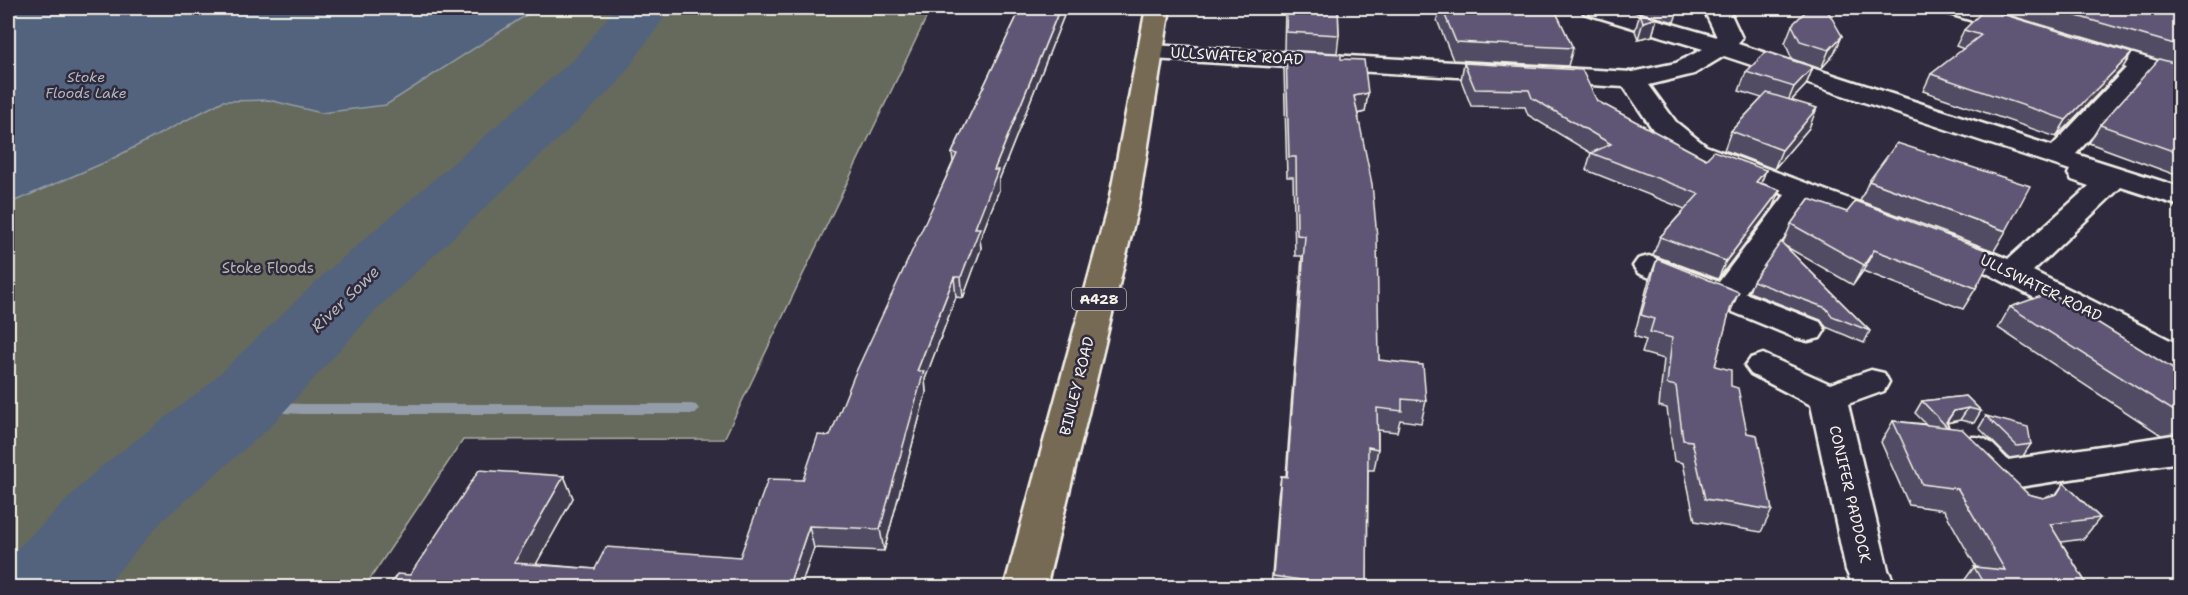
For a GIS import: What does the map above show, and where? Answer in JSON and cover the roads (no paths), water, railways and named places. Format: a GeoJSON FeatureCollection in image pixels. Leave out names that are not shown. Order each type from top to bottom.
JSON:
{"type":"FeatureCollection","features":[{"type":"Feature","properties":{"kind":"main road","name":"BINLEY ROAD"},"geometry":{"type":"LineString","coordinates":[[1025,588],[1124,202],[1158,8]]}},
{"type":"Feature","properties":{"kind":"street"},"geometry":{"type":"LineString","coordinates":[[1592,8],[1722,46],[2181,197]]}},
{"type":"Feature","properties":{"kind":"street"},"geometry":{"type":"LineString","coordinates":[[1632,80],[1683,71],[1712,56],[1730,38],[1717,8]]}},
{"type":"Feature","properties":{"kind":"street"},"geometry":{"type":"LineString","coordinates":[[1954,8],[2181,76]]}},
{"type":"Feature","properties":{"kind":"street","name":"ULLSWATER ROAD"},"geometry":{"type":"LineString","coordinates":[[1152,52],[1632,80],[1666,128],[1696,152],[1984,259],[2181,359]]}},
{"type":"Feature","properties":{"kind":"street"},"geometry":{"type":"LineString","coordinates":[[2058,156],[2143,65]]}},
{"type":"Feature","properties":{"kind":"street"},"geometry":{"type":"LineString","coordinates":[[1983,141],[2109,183],[2012,273]]}},
{"type":"Feature","properties":{"kind":"street"},"geometry":{"type":"LineString","coordinates":[[1725,297],[1802,192]]}},
{"type":"Feature","properties":{"kind":"street"},"geometry":{"type":"LineString","coordinates":[[1649,266],[1808,330]]}},
{"type":"Feature","properties":{"kind":"street"},"geometry":{"type":"LineString","coordinates":[[1763,366],[1828,398],[1871,382]]}},
{"type":"Feature","properties":{"kind":"street","name":"CONIFER PADDOCK"},"geometry":{"type":"LineString","coordinates":[[1828,398],[1867,570],[1876,588]]}},
{"type":"Feature","properties":{"kind":"street"},"geometry":{"type":"LineString","coordinates":[[1960,435],[2027,502]]}},
{"type":"Feature","properties":{"kind":"street"},"geometry":{"type":"LineString","coordinates":[[2000,476],[2181,448]]}},
{"type":"Feature","properties":{"kind":"water","name":"Stoke Floods Lake"},"geometry":{"type":"Polygon","coordinates":[[[8,8],[533,8],[531,12],[386,105],[321,113],[269,100],[223,101],[106,162],[8,204],[8,8]]]}},
{"type":"Feature","properties":{"kind":"waterway","name":"River Sowe"},"geometry":{"type":"LineString","coordinates":[[42,588],[130,495],[239,406],[351,291],[596,71],[643,8]]}},
{"type":"Feature","properties":{"kind":"waterway"},"geometry":{"type":"LineString","coordinates":[[239,406],[302,409],[691,409]]}},
{"type":"Feature","properties":{"kind":"park label","name":"Stoke Floods"},"geometry":{"type":"Point","coordinates":[268,268]}}]}
